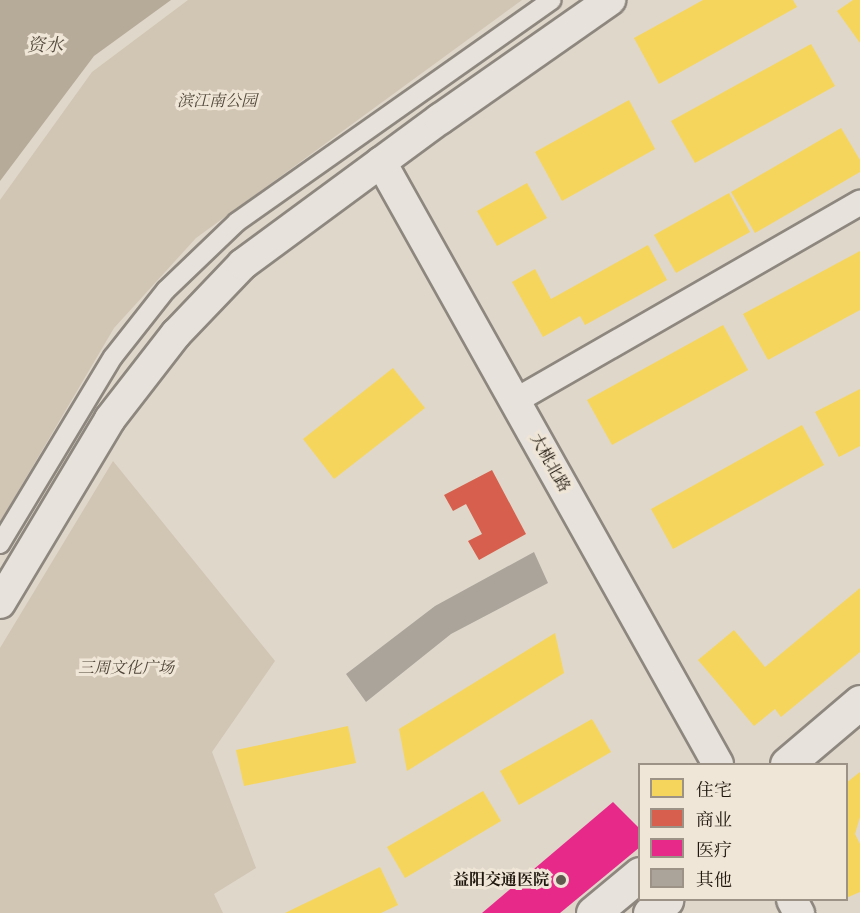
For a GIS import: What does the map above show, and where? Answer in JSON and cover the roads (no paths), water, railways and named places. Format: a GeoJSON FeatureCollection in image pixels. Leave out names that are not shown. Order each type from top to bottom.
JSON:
{"type":"FeatureCollection","features":[{"type":"Feature","properties":{"kind":"main road"},"geometry":{"type":"LineString","coordinates":[[789,763],[860,702]]}},
{"type":"Feature","properties":{"kind":"main road"},"geometry":{"type":"LineString","coordinates":[[593,913],[638,875]]}},
{"type":"Feature","properties":{"kind":"main road"},"geometry":{"type":"LineString","coordinates":[[650,913],[665,901]]}},
{"type":"Feature","properties":{"kind":"street"},"geometry":{"type":"LineString","coordinates":[[0,544],[112,357],[165,290],[237,222],[552,0]]}},
{"type":"Feature","properties":{"kind":"street"},"geometry":{"type":"LineString","coordinates":[[0,603],[110,419],[176,334],[243,264],[381,162],[610,0]]}},
{"type":"Feature","properties":{"kind":"street","name":"大桃北路"},"geometry":{"type":"LineString","coordinates":[[381,162],[717,763]]}},
{"type":"Feature","properties":{"kind":"street"},"geometry":{"type":"LineString","coordinates":[[515,401],[860,203]]}},
{"type":"Feature","properties":{"kind":"water","name":"资水"},"geometry":{"type":"Polygon","coordinates":[[[0,0],[171,0],[94,56],[0,181],[0,0]]]}},
{"type":"Feature","properties":{"kind":"place","name":"益阳交通医院"},"geometry":{"type":"Point","coordinates":[561,880]}},
{"type":"Feature","properties":{"kind":"park label","name":"滨江南公园"},"geometry":{"type":"Point","coordinates":[217,101]}},
{"type":"Feature","properties":{"kind":"park label","name":"三周文化广场"},"geometry":{"type":"Point","coordinates":[126,668]}}]}
